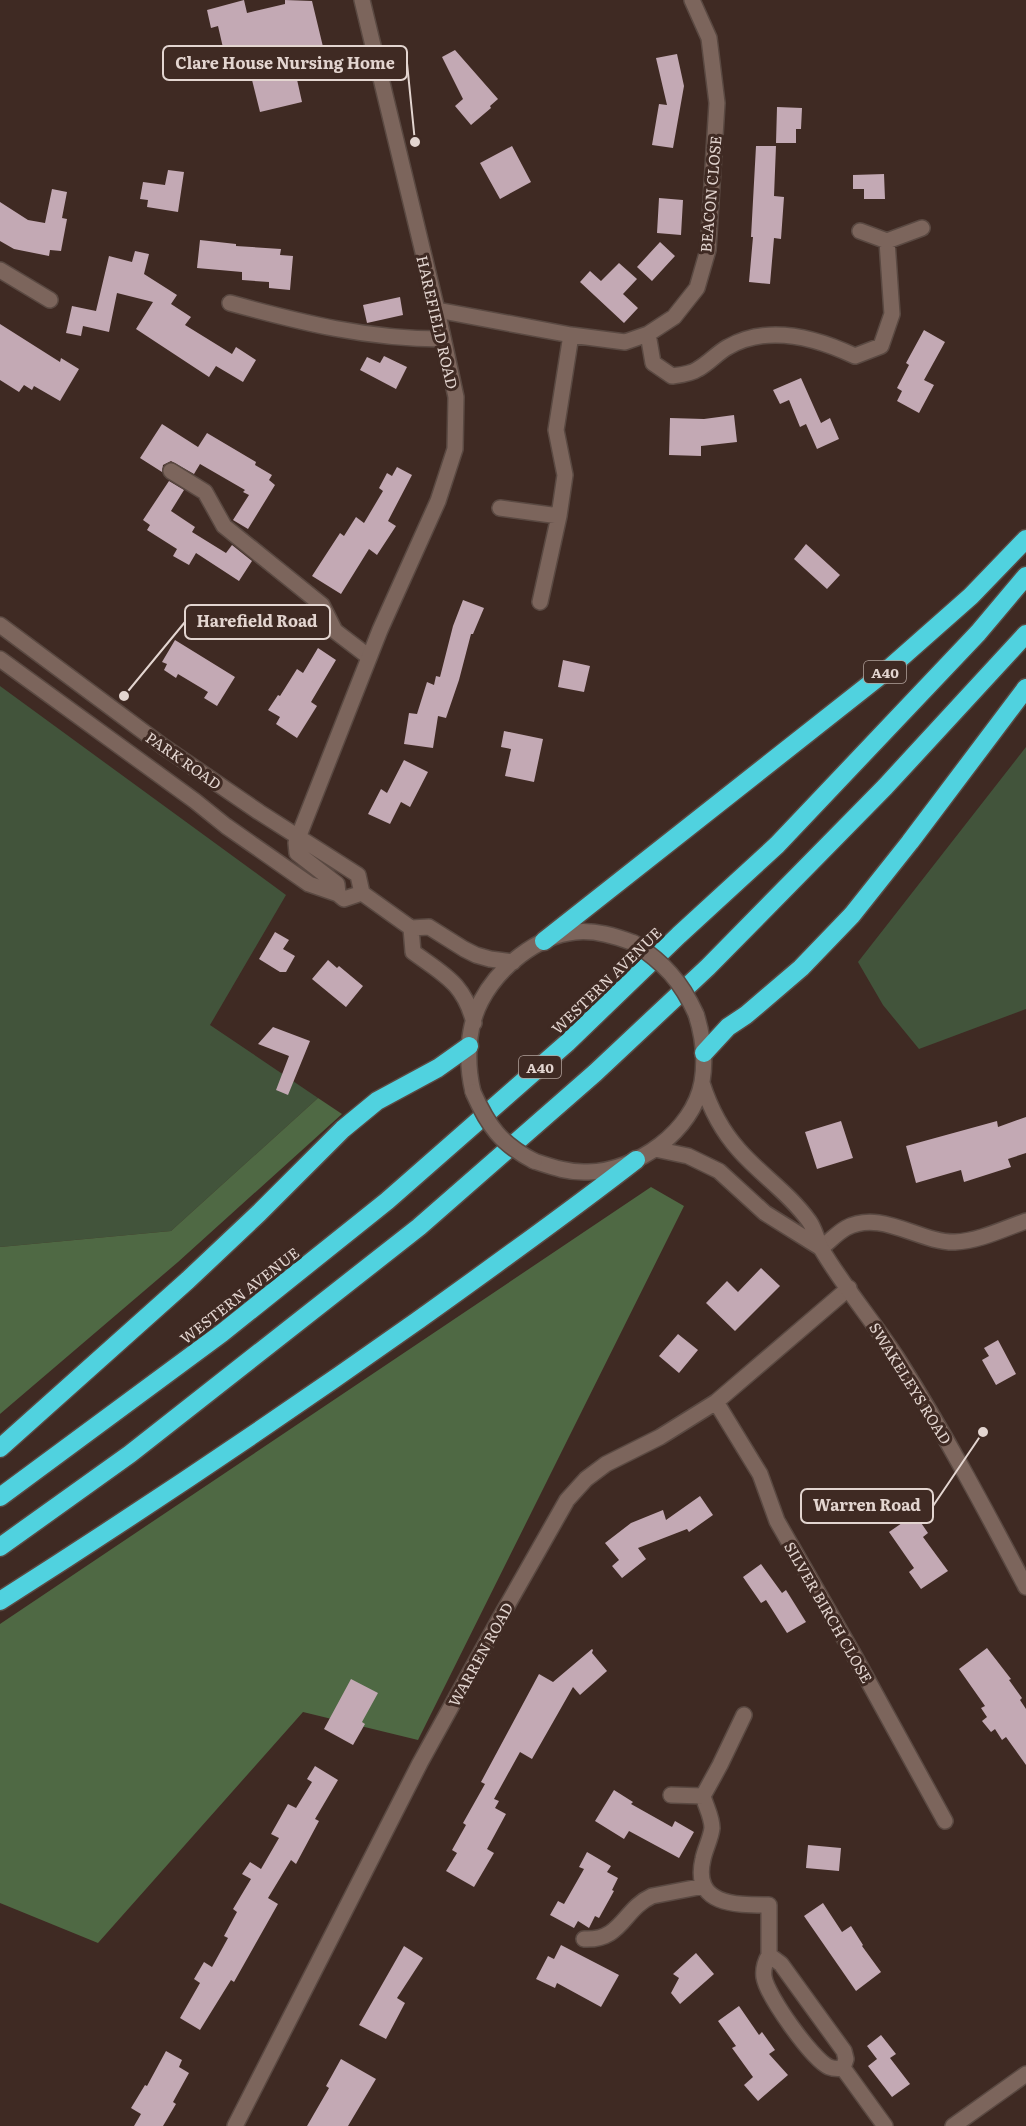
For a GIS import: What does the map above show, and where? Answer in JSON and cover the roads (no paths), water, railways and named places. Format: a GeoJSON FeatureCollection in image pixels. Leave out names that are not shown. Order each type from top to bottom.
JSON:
{"type":"FeatureCollection","features":[{"type":"Feature","properties":{"kind":"highway","name":"A40"},"geometry":{"type":"LineString","coordinates":[[544,941],[885,672],[971,596],[1026,539]]}},
{"type":"Feature","properties":{"kind":"highway","name":"WESTERN AVENUE"},"geometry":{"type":"LineString","coordinates":[[0,1497],[222,1333],[387,1201],[567,1043],[777,845],[978,633],[1026,576]]}},
{"type":"Feature","properties":{"kind":"highway","name":"A40"},"geometry":{"type":"LineString","coordinates":[[0,1547],[130,1454],[419,1227],[595,1074],[708,967],[885,787],[1026,634]]}},
{"type":"Feature","properties":{"kind":"highway"},"geometry":{"type":"LineString","coordinates":[[705,1053],[728,1027],[746,1015],[801,968],[852,915],[1026,688]]}},
{"type":"Feature","properties":{"kind":"highway"},"geometry":{"type":"LineString","coordinates":[[0,1448],[188,1280],[343,1129],[377,1101],[438,1068],[469,1046]]}},
{"type":"Feature","properties":{"kind":"highway"},"geometry":{"type":"LineString","coordinates":[[0,1601],[94,1541],[331,1382],[530,1240],[636,1160]]}},
{"type":"Feature","properties":{"kind":"street","name":"HAREFIELD ROAD"},"geometry":{"type":"LineString","coordinates":[[298,836],[369,657],[438,501],[455,449],[456,397],[362,0]]}},
{"type":"Feature","properties":{"kind":"street","name":"BEACON CLOSE"},"geometry":{"type":"LineString","coordinates":[[437,310],[571,335],[625,342],[648,334],[674,317],[697,288],[708,250],[717,103],[709,38],[692,0]]}},
{"type":"Feature","properties":{"kind":"street"},"geometry":{"type":"LineString","coordinates":[[860,231],[887,241],[922,228]]}},
{"type":"Feature","properties":{"kind":"street"},"geometry":{"type":"LineString","coordinates":[[648,334],[653,363],[672,376],[696,371],[728,347],[762,335],[797,336],[833,345],[855,356],[881,346],[892,314],[887,241]]}},
{"type":"Feature","properties":{"kind":"street"},"geometry":{"type":"LineString","coordinates":[[0,270],[50,300]]}},
{"type":"Feature","properties":{"kind":"street"},"geometry":{"type":"LineString","coordinates":[[230,303],[329,329],[408,339],[443,339]]}},
{"type":"Feature","properties":{"kind":"street"},"geometry":{"type":"LineString","coordinates":[[540,602],[559,516],[565,476],[556,430],[571,335]]}},
{"type":"Feature","properties":{"kind":"street"},"geometry":{"type":"LineString","coordinates":[[171,471],[205,492],[224,526],[322,604],[335,632],[369,657]]}},
{"type":"Feature","properties":{"kind":"street"},"geometry":{"type":"LineString","coordinates":[[500,508],[559,516]]}},
{"type":"Feature","properties":{"kind":"street","name":"PARK ROAD"},"geometry":{"type":"LineString","coordinates":[[0,626],[164,747],[358,875],[362,893],[411,928],[429,927],[464,949],[490,959],[513,962]]}},
{"type":"Feature","properties":{"kind":"street","name":"PARK ROAD"},"geometry":{"type":"LineString","coordinates":[[0,659],[309,884],[338,894],[344,899],[362,893]]}},
{"type":"Feature","properties":{"kind":"street"},"geometry":{"type":"LineString","coordinates":[[298,836],[295,847],[297,853],[337,884],[338,894]]}},
{"type":"Feature","properties":{"kind":"street"},"geometry":{"type":"LineString","coordinates":[[411,928],[414,952],[449,978],[462,992],[470,1006],[474,1024]]}},
{"type":"Feature","properties":{"kind":"street"},"geometry":{"type":"LineString","coordinates":[[574,932],[593,932],[634,943],[655,957],[673,975],[687,994],[703,1035],[705,1053],[702,1083],[695,1104],[685,1119],[655,1149],[636,1160],[608,1170],[587,1172],[561,1170],[534,1161],[514,1150],[497,1135],[483,1116],[473,1092],[469,1073],[469,1046],[481,1002],[494,982],[513,962],[544,941],[574,932]]}},
{"type":"Feature","properties":{"kind":"street","name":"SWAKELEYS ROAD"},"geometry":{"type":"LineString","coordinates":[[702,1083],[709,1105],[739,1151],[796,1205],[811,1223],[821,1248],[938,1423],[1026,1587]]}},
{"type":"Feature","properties":{"kind":"street","name":"SWAKELEYS ROAD"},"geometry":{"type":"LineString","coordinates":[[655,1149],[688,1156],[719,1171],[765,1213],[821,1248]]}},
{"type":"Feature","properties":{"kind":"street"},"geometry":{"type":"LineString","coordinates":[[821,1248],[846,1228],[861,1223],[885,1225],[954,1242],[990,1234],[1026,1221]]}},
{"type":"Feature","properties":{"kind":"street","name":"WARREN ROAD"},"geometry":{"type":"LineString","coordinates":[[235,2126],[420,1763],[567,1500],[586,1479],[606,1464],[660,1437],[716,1402],[849,1288]]}},
{"type":"Feature","properties":{"kind":"street","name":"SILVER BIRCH CLOSE"},"geometry":{"type":"LineString","coordinates":[[716,1402],[760,1474],[777,1521],[850,1647],[945,1821]]}},
{"type":"Feature","properties":{"kind":"street"},"geometry":{"type":"LineString","coordinates":[[744,1715],[703,1796],[711,1818],[712,1829],[702,1862],[701,1874],[704,1886],[707,1892],[720,1901],[769,1905],[769,1955],[764,1967],[764,1977],[777,2005],[822,2062],[834,2069],[843,2068]]}},
{"type":"Feature","properties":{"kind":"street"},"geometry":{"type":"LineString","coordinates":[[671,1796],[703,1796]]}},
{"type":"Feature","properties":{"kind":"street"},"geometry":{"type":"LineString","coordinates":[[584,1940],[595,1940],[610,1934],[636,1907],[652,1896],[704,1886]]}},
{"type":"Feature","properties":{"kind":"street"},"geometry":{"type":"LineString","coordinates":[[769,1955],[781,1964],[843,2050],[846,2059],[843,2068]]}},
{"type":"Feature","properties":{"kind":"street"},"geometry":{"type":"LineString","coordinates":[[843,2068],[885,2126]]}},
{"type":"Feature","properties":{"kind":"street"},"geometry":{"type":"LineString","coordinates":[[953,2126],[1026,2074]]}},
{"type":"Feature","properties":{"kind":"place","name":"Clare House Nursing Home"},"geometry":{"type":"Point","coordinates":[415,142]}},
{"type":"Feature","properties":{"kind":"place","name":"Harefield Road"},"geometry":{"type":"Point","coordinates":[124,696]}},
{"type":"Feature","properties":{"kind":"place","name":"Warren Road"},"geometry":{"type":"Point","coordinates":[983,1432]}}]}
